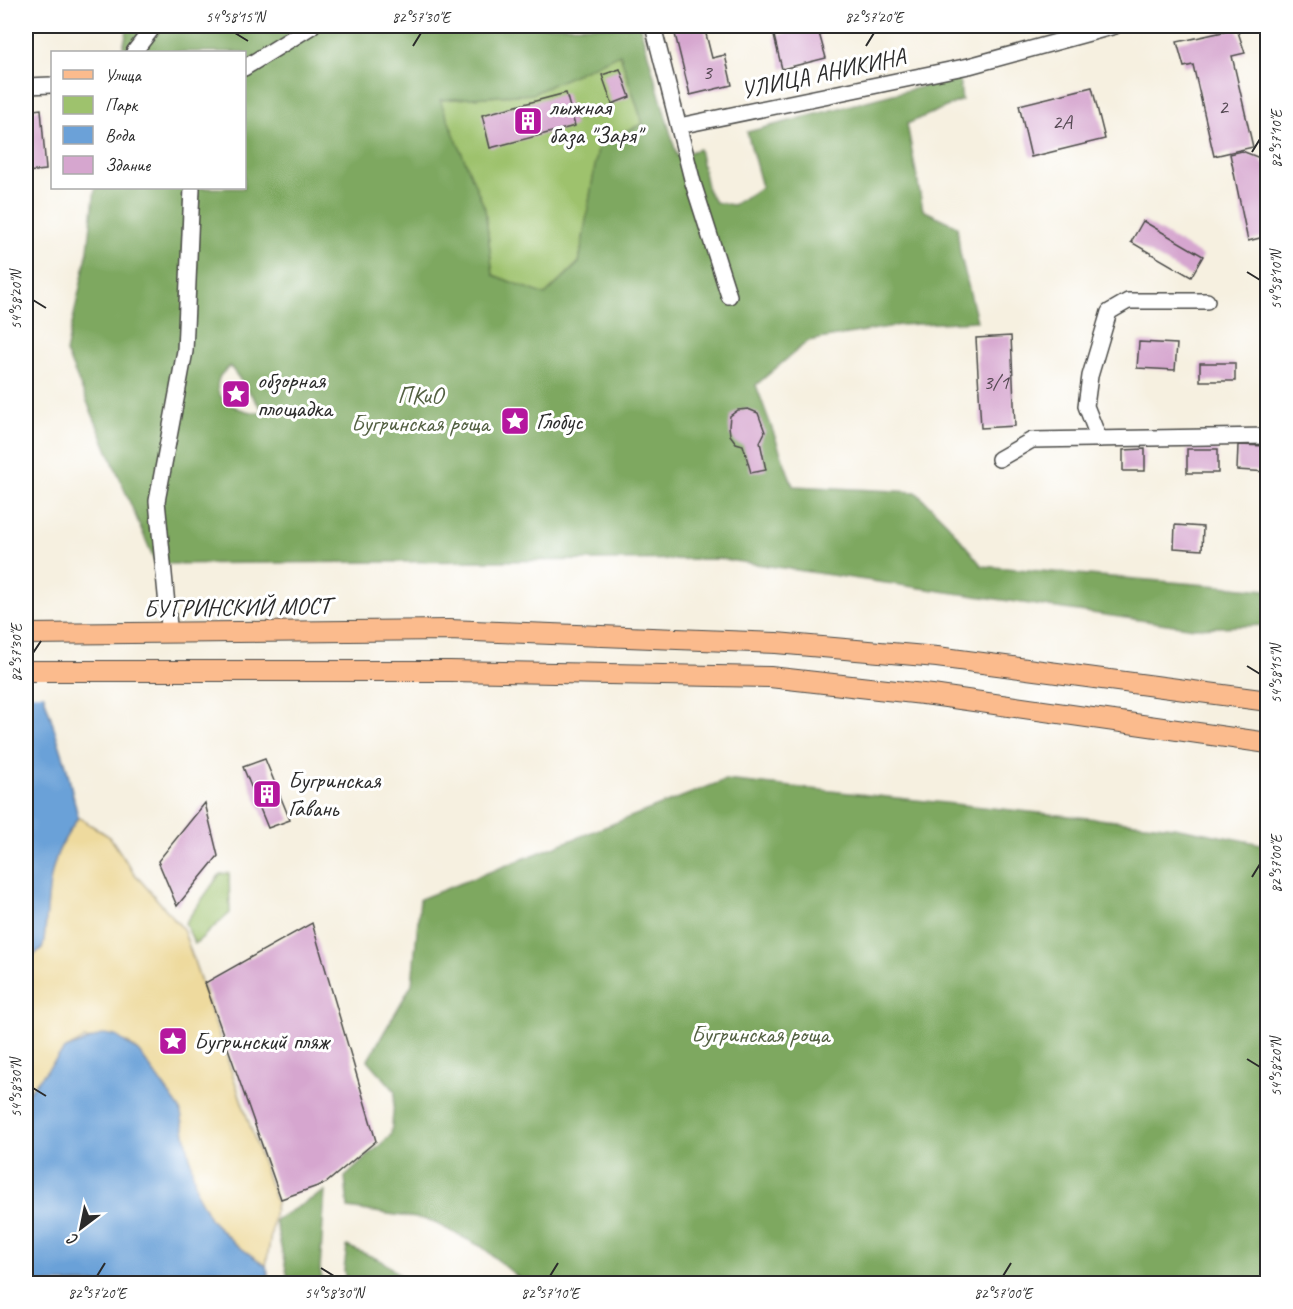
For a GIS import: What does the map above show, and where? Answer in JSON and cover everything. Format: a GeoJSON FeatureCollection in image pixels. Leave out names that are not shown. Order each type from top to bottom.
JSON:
{"type":"FeatureCollection","features":[{"type":"Feature","properties":{"kind":"main road","name":"БУГРИНСКИЙ МОСТ"},"geometry":{"type":"LineString","coordinates":[[26,634],[449,630],[776,644],[937,657],[1268,701]]}},
{"type":"Feature","properties":{"kind":"main road"},"geometry":{"type":"LineString","coordinates":[[26,671],[450,671],[770,677],[932,695],[1268,743]]}},
{"type":"Feature","properties":{"kind":"street"},"geometry":{"type":"LineString","coordinates":[[135,51],[154,26]]}},
{"type":"Feature","properties":{"kind":"street"},"geometry":{"type":"LineString","coordinates":[[246,67],[312,26]]}},
{"type":"Feature","properties":{"kind":"street"},"geometry":{"type":"LineString","coordinates":[[653,26],[693,183],[729,296]]}},
{"type":"Feature","properties":{"kind":"street","name":"УЛИЦА АНИКИНА"},"geometry":{"type":"LineString","coordinates":[[679,126],[969,66],[1115,26]]}},
{"type":"Feature","properties":{"kind":"street"},"geometry":{"type":"LineString","coordinates":[[26,86],[51,85]]}},
{"type":"Feature","properties":{"kind":"street"},"geometry":{"type":"LineString","coordinates":[[168,626],[157,501],[185,351],[192,189]]}},
{"type":"Feature","properties":{"kind":"street"},"geometry":{"type":"LineString","coordinates":[[1099,439],[1086,406],[1090,376],[1109,312],[1128,301],[1207,301]]}},
{"type":"Feature","properties":{"kind":"street"},"geometry":{"type":"LineString","coordinates":[[999,459],[1032,440],[1268,436]]}},
{"type":"Feature","properties":{"kind":"green space","name":"ПКиО Бугринская роща"},"geometry":{"type":"Polygon","coordinates":[[[128,26],[640,26],[677,156],[699,149],[708,191],[715,202],[733,205],[762,187],[747,132],[959,77],[962,100],[907,124],[923,210],[957,226],[960,253],[977,321],[900,325],[808,341],[756,385],[793,486],[916,492],[948,524],[982,566],[1267,590],[1267,625],[1194,628],[721,559],[156,564],[66,352],[88,250],[95,189],[246,189],[246,51],[122,51],[128,26]],[[620,54],[532,94],[440,100],[485,209],[493,275],[545,295],[579,263],[599,142],[643,124],[620,54]],[[230,366],[220,376],[217,385],[223,399],[239,409],[264,412],[230,366]]]}},
{"type":"Feature","properties":{"kind":"green space"},"geometry":{"type":"Polygon","coordinates":[[[620,54],[643,124],[599,142],[579,262],[545,295],[493,275],[485,209],[439,100],[532,94],[620,54]]]}},
{"type":"Feature","properties":{"kind":"green space","name":"Бугринская роща"},"geometry":{"type":"Polygon","coordinates":[[[725,780],[1174,827],[1267,845],[1267,1283],[525,1283],[482,1247],[429,1220],[348,1208],[345,1177],[391,1135],[395,1091],[368,1060],[412,984],[420,899],[725,780]]]}},
{"type":"Feature","properties":{"kind":"green space"},"geometry":{"type":"Polygon","coordinates":[[[229,873],[230,913],[195,944],[185,923],[220,874],[229,873]]]}},
{"type":"Feature","properties":{"kind":"green space"},"geometry":{"type":"Polygon","coordinates":[[[325,1191],[320,1270],[323,1283],[289,1283],[275,1220],[325,1191]]]}},
{"type":"Feature","properties":{"kind":"green space"},"geometry":{"type":"Polygon","coordinates":[[[347,1246],[382,1261],[410,1283],[346,1283],[344,1270],[347,1246]]]}},
{"type":"Feature","properties":{"kind":"sand","name":"Бугринский пляж"},"geometry":{"type":"Polygon","coordinates":[[[78,817],[110,837],[133,872],[183,929],[276,1202],[266,1266],[234,1243],[211,1220],[197,1194],[180,1109],[139,1052],[127,1042],[84,1039],[64,1050],[26,1095],[26,962],[43,947],[53,869],[60,848],[78,817]]]}},
{"type":"Feature","properties":{"kind":"water"},"geometry":{"type":"Polygon","coordinates":[[[26,640],[66,765],[78,817],[60,848],[53,869],[43,947],[26,962],[26,640]]]}},
{"type":"Feature","properties":{"kind":"water"},"geometry":{"type":"Polygon","coordinates":[[[104,1034],[116,1036],[139,1052],[180,1109],[197,1194],[211,1220],[234,1243],[266,1266],[271,1283],[26,1283],[26,1095],[64,1050],[104,1034]]]}},
{"type":"Feature","properties":{"kind":"pier"},"geometry":{"type":"Polygon","coordinates":[[[26,637],[28,639],[46,694],[26,694],[26,637]]]}},
{"type":"Feature","properties":{"kind":"building"},"geometry":{"type":"Polygon","coordinates":[[[673,26],[704,26],[712,58],[725,55],[732,85],[690,95],[673,26]]]}},
{"type":"Feature","properties":{"kind":"building"},"geometry":{"type":"Polygon","coordinates":[[[817,26],[826,58],[782,69],[774,36],[817,26]]]}},
{"type":"Feature","properties":{"kind":"building"},"geometry":{"type":"Polygon","coordinates":[[[1237,29],[1245,53],[1232,56],[1253,147],[1214,156],[1193,65],[1184,67],[1177,42],[1237,29]]]}},
{"type":"Feature","properties":{"kind":"building"},"geometry":{"type":"Polygon","coordinates":[[[620,69],[630,97],[612,104],[602,75],[620,69]]]}},
{"type":"Feature","properties":{"kind":"building"},"geometry":{"type":"Polygon","coordinates":[[[1092,87],[1105,139],[1031,157],[1019,105],[1092,87]]]}},
{"type":"Feature","properties":{"kind":"building","name":"лыжная база \"Заря\""},"geometry":{"type":"Polygon","coordinates":[[[566,93],[575,126],[490,148],[482,115],[566,93]]]}},
{"type":"Feature","properties":{"kind":"building"},"geometry":{"type":"Polygon","coordinates":[[[41,109],[46,170],[26,172],[26,111],[41,109]]]}},
{"type":"Feature","properties":{"kind":"building"},"geometry":{"type":"Polygon","coordinates":[[[1242,151],[1260,158],[1268,169],[1268,236],[1248,241],[1230,154],[1242,151]]]}},
{"type":"Feature","properties":{"kind":"building"},"geometry":{"type":"Polygon","coordinates":[[[1143,221],[1203,256],[1191,277],[1131,242],[1143,221]]]}},
{"type":"Feature","properties":{"kind":"building"},"geometry":{"type":"Polygon","coordinates":[[[1011,336],[1015,426],[981,428],[976,338],[1011,336]]]}},
{"type":"Feature","properties":{"kind":"building"},"geometry":{"type":"Polygon","coordinates":[[[1139,342],[1177,344],[1175,370],[1137,368],[1139,342]]]}},
{"type":"Feature","properties":{"kind":"building"},"geometry":{"type":"Polygon","coordinates":[[[1200,363],[1235,363],[1235,381],[1200,381],[1200,363]]]}},
{"type":"Feature","properties":{"kind":"building"},"geometry":{"type":"Polygon","coordinates":[[[748,409],[758,413],[765,432],[760,442],[766,470],[751,473],[743,445],[736,443],[730,435],[729,426],[730,416],[738,410],[748,409]]]}},
{"type":"Feature","properties":{"kind":"building"},"geometry":{"type":"Polygon","coordinates":[[[1238,445],[1268,446],[1268,472],[1237,470],[1238,445]]]}},
{"type":"Feature","properties":{"kind":"building"},"geometry":{"type":"Polygon","coordinates":[[[1145,449],[1145,471],[1123,471],[1123,450],[1145,449]]]}},
{"type":"Feature","properties":{"kind":"building"},"geometry":{"type":"Polygon","coordinates":[[[1187,449],[1218,449],[1218,473],[1187,473],[1187,449]]]}},
{"type":"Feature","properties":{"kind":"building"},"geometry":{"type":"Polygon","coordinates":[[[1175,525],[1203,527],[1202,550],[1174,548],[1175,525]]]}},
{"type":"Feature","properties":{"kind":"building","name":"Бугринская Гавань"},"geometry":{"type":"Polygon","coordinates":[[[265,759],[290,820],[268,828],[243,767],[265,759]]]}},
{"type":"Feature","properties":{"kind":"building"},"geometry":{"type":"Polygon","coordinates":[[[205,803],[218,856],[177,906],[158,861],[205,803]]]}},
{"type":"Feature","properties":{"kind":"building"},"geometry":{"type":"Polygon","coordinates":[[[312,923],[376,1141],[326,1183],[281,1199],[205,983],[312,923]]]}},
{"type":"Feature","properties":{"kind":"place","name":"лыжная база \"Заря\""},"geometry":{"type":"Point","coordinates":[528,121]}},
{"type":"Feature","properties":{"kind":"place","name":"обзорная площадка"},"geometry":{"type":"Point","coordinates":[236,394]}},
{"type":"Feature","properties":{"kind":"place","name":"Глобус"},"geometry":{"type":"Point","coordinates":[515,421]}},
{"type":"Feature","properties":{"kind":"place","name":"Бугринская Гавань"},"geometry":{"type":"Point","coordinates":[267,794]}},
{"type":"Feature","properties":{"kind":"place","name":"Бугринский пляж"},"geometry":{"type":"Point","coordinates":[173,1041]}}]}
